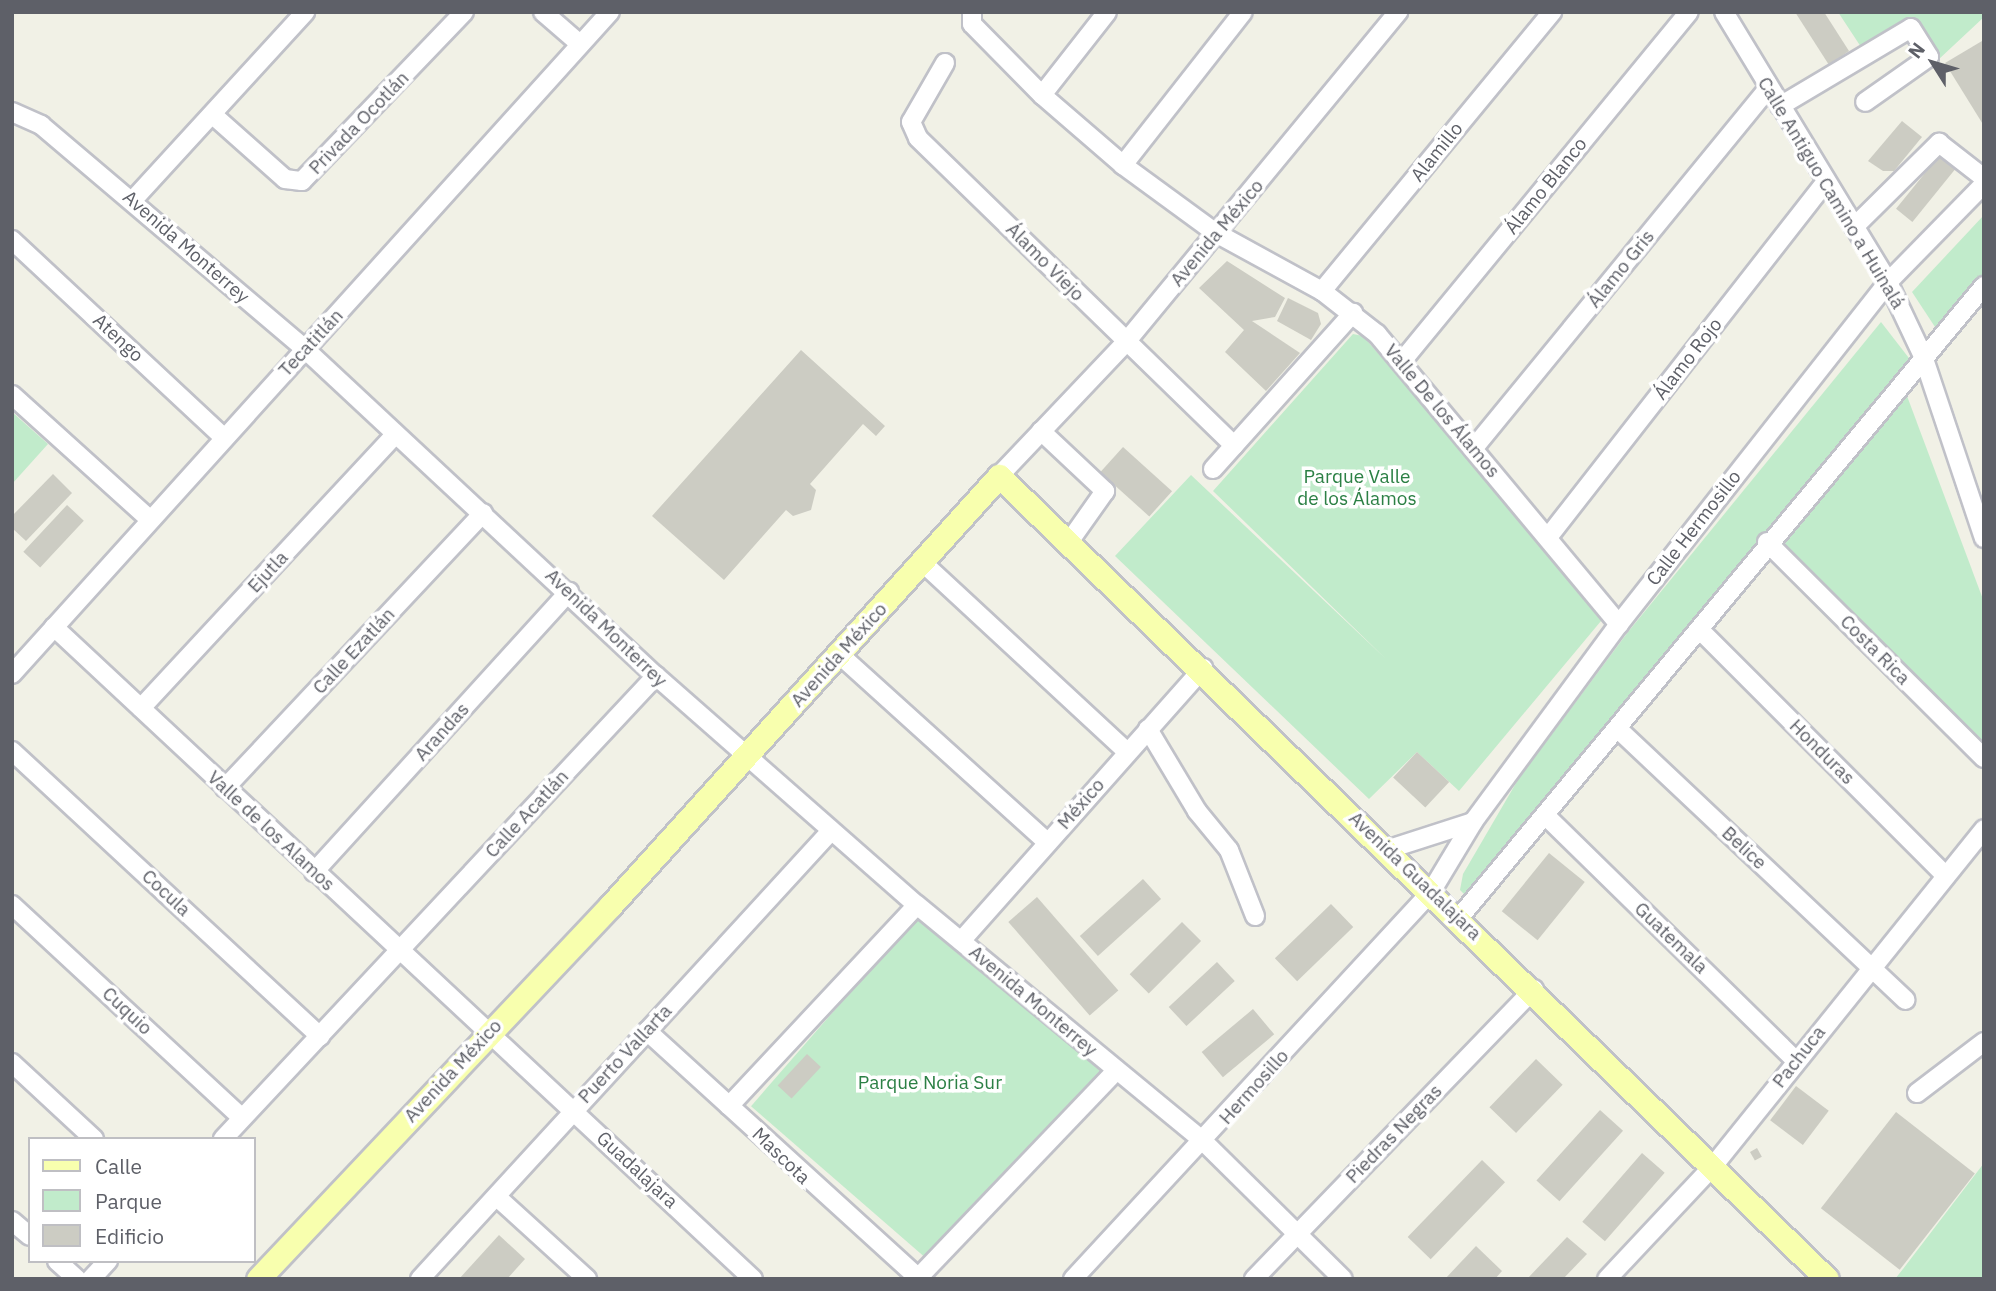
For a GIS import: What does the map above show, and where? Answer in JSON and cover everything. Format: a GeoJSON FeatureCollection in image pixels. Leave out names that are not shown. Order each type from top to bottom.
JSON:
{"type":"FeatureCollection","features":[{"type":"Feature","properties":{"kind":"main road","name":"Avenida México"},"geometry":{"type":"LineString","coordinates":[[258,1279],[840,655],[999,476]]}},
{"type":"Feature","properties":{"kind":"main road","name":"Avenida Guadalajara"},"geometry":{"type":"LineString","coordinates":[[999,476],[1203,668],[1386,850],[1534,989],[1714,1165],[1814,1275]]}},
{"type":"Feature","properties":{"kind":"main road"},"geometry":{"type":"LineString","coordinates":[[965,514],[1001,500],[1042,516]]}},
{"type":"Feature","properties":{"kind":"street"},"geometry":{"type":"LineString","coordinates":[[133,201],[305,12]]}},
{"type":"Feature","properties":{"kind":"street","name":"Privada Ocotlán"},"geometry":{"type":"LineString","coordinates":[[213,115],[285,179],[302,181],[464,12]]}},
{"type":"Feature","properties":{"kind":"street"},"geometry":{"type":"LineString","coordinates":[[543,12],[580,44]]}},
{"type":"Feature","properties":{"kind":"street","name":"Tecatitlán"},"geometry":{"type":"LineString","coordinates":[[12,674],[223,437],[306,350],[610,12]]}},
{"type":"Feature","properties":{"kind":"street"},"geometry":{"type":"LineString","coordinates":[[1042,95],[1107,12]]}},
{"type":"Feature","properties":{"kind":"street"},"geometry":{"type":"LineString","coordinates":[[1123,165],[1243,12]]}},
{"type":"Feature","properties":{"kind":"street","name":"Avenida México"},"geometry":{"type":"LineString","coordinates":[[999,476],[1126,342],[1398,12]]}},
{"type":"Feature","properties":{"kind":"street","name":"Alamillo"},"geometry":{"type":"LineString","coordinates":[[1322,291],[1552,12]]}},
{"type":"Feature","properties":{"kind":"street","name":"Álamo Blanco"},"geometry":{"type":"LineString","coordinates":[[1403,360],[1689,12]]}},
{"type":"Feature","properties":{"kind":"street","name":"Calle Antiguo Camino a Huinalá"},"geometry":{"type":"LineString","coordinates":[[1724,12],[1888,282],[1923,356],[1977,496],[1984,537]]}},
{"type":"Feature","properties":{"kind":"street","name":"Valle De los Álamos"},"geometry":{"type":"LineString","coordinates":[[972,18],[1042,95],[1123,165],[1216,233],[1322,291],[1353,313],[1403,360],[1619,625]]}},
{"type":"Feature","properties":{"kind":"street"},"geometry":{"type":"LineString","coordinates":[[1780,106],[1911,28],[1929,57],[1865,103]]}},
{"type":"Feature","properties":{"kind":"street","name":"Álamo Viejo"},"geometry":{"type":"LineString","coordinates":[[945,62],[911,122],[918,138],[1234,445]]}},
{"type":"Feature","properties":{"kind":"street","name":"Álamo Gris"},"geometry":{"type":"LineString","coordinates":[[1473,449],[1769,88]]}},
{"type":"Feature","properties":{"kind":"street","name":"Avenida Monterrey"},"geometry":{"type":"LineString","coordinates":[[12,112],[41,125],[306,350],[395,435],[569,592],[656,676],[831,831],[1115,1072],[1204,1142],[1343,1279]]}},
{"type":"Feature","properties":{"kind":"street"},"geometry":{"type":"LineString","coordinates":[[1854,227],[1940,143],[1984,178]]}},
{"type":"Feature","properties":{"kind":"street","name":"Álamo Rojo"},"geometry":{"type":"LineString","coordinates":[[1549,536],[1826,182]]}},
{"type":"Feature","properties":{"kind":"street","name":"Calle Hermosillo"},"geometry":{"type":"LineString","coordinates":[[1432,892],[1474,822],[1619,625],[1888,282],[1984,184]]}},
{"type":"Feature","properties":{"kind":"street","name":"Atengo"},"geometry":{"type":"LineString","coordinates":[[12,240],[223,437]]}},
{"type":"Feature","properties":{"kind":"street"},"geometry":{"type":"LineString","coordinates":[[1459,918],[1618,729],[1767,542],[1923,356],[1982,293]]}},
{"type":"Feature","properties":{"kind":"street"},"geometry":{"type":"LineString","coordinates":[[1213,469],[1353,313]]}},
{"type":"Feature","properties":{"kind":"street"},"geometry":{"type":"LineString","coordinates":[[12,395],[149,519]]}},
{"type":"Feature","properties":{"kind":"street"},"geometry":{"type":"LineString","coordinates":[[1041,431],[1105,491],[1069,542]]}},
{"type":"Feature","properties":{"kind":"street","name":"Ejutla"},"geometry":{"type":"LineString","coordinates":[[141,708],[395,435]]}},
{"type":"Feature","properties":{"kind":"street","name":"Calle Ezatlán"},"geometry":{"type":"LineString","coordinates":[[225,788],[483,513]]}},
{"type":"Feature","properties":{"kind":"street","name":"Costa Rica"},"geometry":{"type":"LineString","coordinates":[[1767,542],[1984,758]]}},
{"type":"Feature","properties":{"kind":"street"},"geometry":{"type":"LineString","coordinates":[[922,562],[1128,752]]}},
{"type":"Feature","properties":{"kind":"street","name":"Arandas"},"geometry":{"type":"LineString","coordinates":[[314,872],[569,592]]}},
{"type":"Feature","properties":{"kind":"street","name":"Valle de los Alamos"},"geometry":{"type":"LineString","coordinates":[[54,627],[487,1035]]}},
{"type":"Feature","properties":{"kind":"street","name":"Honduras"},"geometry":{"type":"LineString","coordinates":[[1699,629],[1945,875]]}},
{"type":"Feature","properties":{"kind":"street"},"geometry":{"type":"LineString","coordinates":[[840,655],[1048,842]]}},
{"type":"Feature","properties":{"kind":"street","name":"México"},"geometry":{"type":"LineString","coordinates":[[961,941],[1203,668]]}},
{"type":"Feature","properties":{"kind":"street","name":"Calle Acatlán"},"geometry":{"type":"LineString","coordinates":[[225,1137],[656,676]]}},
{"type":"Feature","properties":{"kind":"street"},"geometry":{"type":"LineString","coordinates":[[1148,729],[1197,811],[1229,850],[1255,916]]}},
{"type":"Feature","properties":{"kind":"street","name":"Belice"},"geometry":{"type":"LineString","coordinates":[[1618,729],[1906,1000]]}},
{"type":"Feature","properties":{"kind":"street","name":"Cocula"},"geometry":{"type":"LineString","coordinates":[[12,751],[320,1036]]}},
{"type":"Feature","properties":{"kind":"street","name":"Guatemala"},"geometry":{"type":"LineString","coordinates":[[1546,816],[1796,1061]]}},
{"type":"Feature","properties":{"kind":"street"},"geometry":{"type":"LineString","coordinates":[[1386,850],[1474,822]]}},
{"type":"Feature","properties":{"kind":"street","name":"Pachuca"},"geometry":{"type":"LineString","coordinates":[[1607,1279],[1714,1165],[1869,966],[1984,829]]}},
{"type":"Feature","properties":{"kind":"street","name":"Puerto Vallarta"},"geometry":{"type":"LineString","coordinates":[[420,1279],[831,831]]}},
{"type":"Feature","properties":{"kind":"street","name":"Hermosillo"},"geometry":{"type":"LineString","coordinates":[[1073,1279],[1204,1142],[1432,892]]}},
{"type":"Feature","properties":{"kind":"street","name":"Cuquio"},"geometry":{"type":"LineString","coordinates":[[12,905],[242,1118]]}},
{"type":"Feature","properties":{"kind":"street"},"geometry":{"type":"LineString","coordinates":[[729,1106],[917,905]]}},
{"type":"Feature","properties":{"kind":"street","name":"Piedras Negras"},"geometry":{"type":"LineString","coordinates":[[1254,1279],[1534,989]]}},
{"type":"Feature","properties":{"kind":"street","name":"Mascota"},"geometry":{"type":"LineString","coordinates":[[647,1031],[918,1279]]}},
{"type":"Feature","properties":{"kind":"street","name":"Guadalajara"},"geometry":{"type":"LineString","coordinates":[[487,1035],[573,1111],[753,1279]]}},
{"type":"Feature","properties":{"kind":"street"},"geometry":{"type":"LineString","coordinates":[[1917,1093],[1984,1042]]}},
{"type":"Feature","properties":{"kind":"street"},"geometry":{"type":"LineString","coordinates":[[12,1063],[92,1137]]}},
{"type":"Feature","properties":{"kind":"street"},"geometry":{"type":"LineString","coordinates":[[918,1279],[1115,1072]]}},
{"type":"Feature","properties":{"kind":"street"},"geometry":{"type":"LineString","coordinates":[[497,1197],[587,1279]]}},
{"type":"Feature","properties":{"kind":"street"},"geometry":{"type":"LineString","coordinates":[[12,1221],[28,1235]]}},
{"type":"Feature","properties":{"kind":"street"},"geometry":{"type":"LineString","coordinates":[[59,1263],[77,1279]]}},
{"type":"Feature","properties":{"kind":"street"},"geometry":{"type":"LineString","coordinates":[[91,1279],[106,1263]]}},
{"type":"Feature","properties":{"kind":"green space"},"geometry":{"type":"Polygon","coordinates":[[[1838,12],[1984,12],[1984,17],[1938,60],[1912,19],[1861,47],[1838,12]]]}},
{"type":"Feature","properties":{"kind":"green space"},"geometry":{"type":"Polygon","coordinates":[[[1984,215],[1984,281],[1937,330],[1912,292],[1984,215]]]}},
{"type":"Feature","properties":{"kind":"green space"},"geometry":{"type":"Polygon","coordinates":[[[1881,322],[1912,362],[1468,898],[1460,890],[1463,874],[1519,778],[1628,632],[1881,322]]]}},
{"type":"Feature","properties":{"kind":"green space","name":"Parque Valle de los Álamos"},"geometry":{"type":"Polygon","coordinates":[[[1353,334],[1363,336],[1606,615],[1459,791],[1417,752],[1369,799],[1115,556],[1191,475],[1386,659],[1213,491],[1353,334]]]}},
{"type":"Feature","properties":{"kind":"green space"},"geometry":{"type":"Polygon","coordinates":[[[1907,396],[1984,602],[1984,744],[1778,552],[1907,396]]]}},
{"type":"Feature","properties":{"kind":"green space"},"geometry":{"type":"Polygon","coordinates":[[[12,412],[48,444],[12,484],[12,412]]]}},
{"type":"Feature","properties":{"kind":"green space","name":"Parque Noria Sur"},"geometry":{"type":"Polygon","coordinates":[[[919,913],[1107,1076],[939,1270],[751,1106],[919,913]]]}},
{"type":"Feature","properties":{"kind":"green space"},"geometry":{"type":"Polygon","coordinates":[[[1984,1163],[1984,1279],[1895,1279],[1903,1269],[1984,1163]]]}},
{"type":"Feature","properties":{"kind":"building"},"geometry":{"type":"Polygon","coordinates":[[[1795,12],[1824,12],[1849,51],[1829,65],[1795,12]]]}},
{"type":"Feature","properties":{"kind":"building"},"geometry":{"type":"Polygon","coordinates":[[[1982,41],[1984,44],[1984,126],[1945,63],[1982,41]]]}},
{"type":"Feature","properties":{"kind":"building"},"geometry":{"type":"Polygon","coordinates":[[[1902,121],[1922,137],[1894,171],[1883,171],[1868,161],[1902,121]]]}},
{"type":"Feature","properties":{"kind":"building"},"geometry":{"type":"Polygon","coordinates":[[[1942,152],[1958,165],[1912,222],[1896,209],[1942,152]]]}},
{"type":"Feature","properties":{"kind":"building"},"geometry":{"type":"Polygon","coordinates":[[[1227,261],[1285,298],[1275,317],[1252,321],[1300,353],[1266,391],[1225,352],[1244,330],[1199,288],[1227,261]]]}},
{"type":"Feature","properties":{"kind":"building"},"geometry":{"type":"Polygon","coordinates":[[[1288,298],[1318,313],[1321,324],[1311,340],[1277,321],[1288,298]]]}},
{"type":"Feature","properties":{"kind":"building"},"geometry":{"type":"Polygon","coordinates":[[[801,350],[885,426],[876,436],[863,424],[810,484],[816,490],[811,510],[793,516],[786,510],[724,580],[652,516],[801,350]]]}},
{"type":"Feature","properties":{"kind":"building"},"geometry":{"type":"Polygon","coordinates":[[[1123,447],[1172,491],[1149,516],[1100,472],[1123,447]]]}},
{"type":"Feature","properties":{"kind":"building"},"geometry":{"type":"Polygon","coordinates":[[[53,474],[72,493],[26,541],[12,528],[12,516],[53,474]]]}},
{"type":"Feature","properties":{"kind":"building"},"geometry":{"type":"Polygon","coordinates":[[[67,505],[84,521],[40,567],[23,552],[67,505]]]}},
{"type":"Feature","properties":{"kind":"building"},"geometry":{"type":"Polygon","coordinates":[[[1417,752],[1449,782],[1425,808],[1393,778],[1417,752]]]}},
{"type":"Feature","properties":{"kind":"building"},"geometry":{"type":"Polygon","coordinates":[[[1549,853],[1585,882],[1538,940],[1502,911],[1549,853]]]}},
{"type":"Feature","properties":{"kind":"building"},"geometry":{"type":"Polygon","coordinates":[[[1143,879],[1161,899],[1098,956],[1080,936],[1143,879]]]}},
{"type":"Feature","properties":{"kind":"building"},"geometry":{"type":"Polygon","coordinates":[[[1037,897],[1118,991],[1090,1016],[1008,922],[1037,897]]]}},
{"type":"Feature","properties":{"kind":"building"},"geometry":{"type":"Polygon","coordinates":[[[1331,904],[1353,927],[1297,981],[1275,958],[1331,904]]]}},
{"type":"Feature","properties":{"kind":"building"},"geometry":{"type":"Polygon","coordinates":[[[1182,922],[1201,941],[1149,993],[1130,974],[1182,922]]]}},
{"type":"Feature","properties":{"kind":"building"},"geometry":{"type":"Polygon","coordinates":[[[1217,962],[1235,981],[1186,1026],[1169,1007],[1217,962]]]}},
{"type":"Feature","properties":{"kind":"building"},"geometry":{"type":"Polygon","coordinates":[[[1253,1009],[1274,1034],[1223,1077],[1202,1052],[1253,1009]]]}},
{"type":"Feature","properties":{"kind":"building"},"geometry":{"type":"Polygon","coordinates":[[[807,1054],[821,1067],[792,1098],[778,1085],[807,1054]]]}},
{"type":"Feature","properties":{"kind":"building"},"geometry":{"type":"Polygon","coordinates":[[[1536,1059],[1563,1085],[1516,1133],[1489,1107],[1536,1059]]]}},
{"type":"Feature","properties":{"kind":"building"},"geometry":{"type":"Polygon","coordinates":[[[1796,1086],[1829,1111],[1803,1145],[1770,1120],[1796,1086]]]}},
{"type":"Feature","properties":{"kind":"building"},"geometry":{"type":"Polygon","coordinates":[[[1600,1110],[1623,1131],[1559,1201],[1536,1181],[1600,1110]]]}},
{"type":"Feature","properties":{"kind":"building"},"geometry":{"type":"Polygon","coordinates":[[[1896,1112],[1975,1174],[1900,1270],[1821,1208],[1896,1112]]]}},
{"type":"Feature","properties":{"kind":"building"},"geometry":{"type":"Polygon","coordinates":[[[1757,1148],[1762,1157],[1755,1161],[1750,1152],[1757,1148]]]}},
{"type":"Feature","properties":{"kind":"building"},"geometry":{"type":"Polygon","coordinates":[[[1642,1153],[1665,1173],[1605,1241],[1582,1222],[1642,1153]]]}},
{"type":"Feature","properties":{"kind":"building"},"geometry":{"type":"Polygon","coordinates":[[[1482,1160],[1505,1182],[1431,1259],[1408,1237],[1482,1160]]]}},
{"type":"Feature","properties":{"kind":"building"},"geometry":{"type":"Polygon","coordinates":[[[499,1235],[525,1259],[507,1279],[459,1279],[499,1235]]]}},
{"type":"Feature","properties":{"kind":"building"},"geometry":{"type":"Polygon","coordinates":[[[1567,1237],[1587,1254],[1563,1279],[1527,1279],[1567,1237]]]}},
{"type":"Feature","properties":{"kind":"building"},"geometry":{"type":"Polygon","coordinates":[[[1476,1246],[1502,1271],[1495,1279],[1445,1279],[1476,1246]]]}}]}
